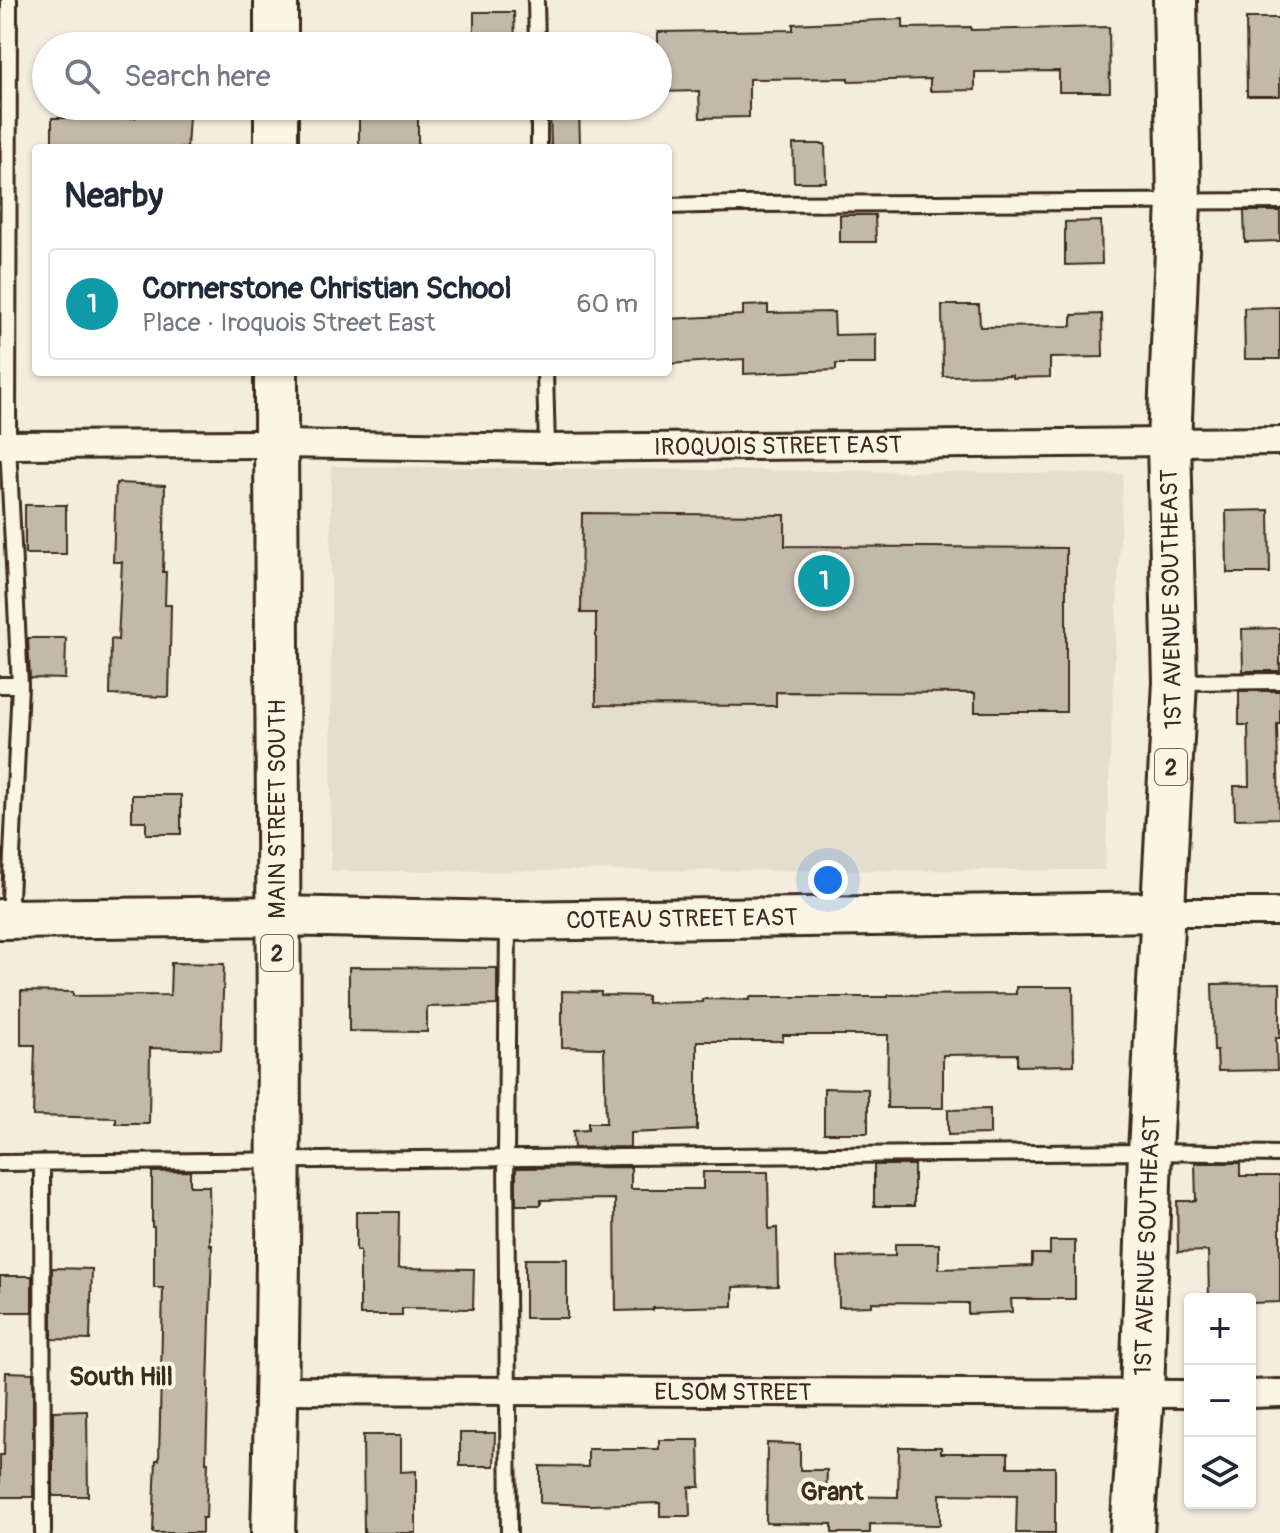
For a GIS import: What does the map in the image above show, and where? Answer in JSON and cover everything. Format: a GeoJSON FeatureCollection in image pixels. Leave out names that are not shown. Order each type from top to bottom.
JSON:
{"type":"FeatureCollection","features":[{"type":"Feature","properties":{"kind":"main road"},"geometry":{"type":"LineString","coordinates":[[276,0],[276,32]]}},
{"type":"Feature","properties":{"kind":"main road","name":"1ST AVENUE SOUTHEAST"},"geometry":{"type":"LineString","coordinates":[[1132,1533],[1142,1395],[1150,1152],[1175,682],[1169,443],[1179,201],[1175,0]]}},
{"type":"Feature","properties":{"kind":"main road"},"geometry":{"type":"LineString","coordinates":[[276,120],[276,144]]}},
{"type":"Feature","properties":{"kind":"main road","name":"MAIN STREET SOUTH"},"geometry":{"type":"LineString","coordinates":[[273,1533],[277,1390],[276,376]]}},
{"type":"Feature","properties":{"kind":"street","name":"IROQUOIS STREET EAST"},"geometry":{"type":"LineString","coordinates":[[4,445],[276,444],[547,448],[1280,441]]}},
{"type":"Feature","properties":{"kind":"street","name":"COTEAU STREET EAST"},"geometry":{"type":"LineString","coordinates":[[4,919],[277,916],[508,921],[1280,912]]}},
{"type":"Feature","properties":{"kind":"street","name":"ELSOM STREET"},"geometry":{"type":"LineString","coordinates":[[277,1390],[1184,1394]]}},
{"type":"Feature","properties":{"kind":"street"},"geometry":{"type":"LineString","coordinates":[[1256,1394],[1280,1393]]}},
{"type":"Feature","properties":{"kind":"lane"},"geometry":{"type":"LineString","coordinates":[[4,919],[20,685],[4,445],[4,203],[9,0]]}},
{"type":"Feature","properties":{"kind":"lane"},"geometry":{"type":"LineString","coordinates":[[536,0],[537,32]]}},
{"type":"Feature","properties":{"kind":"lane"},"geometry":{"type":"LineString","coordinates":[[539,120],[539,144]]}},
{"type":"Feature","properties":{"kind":"lane"},"geometry":{"type":"LineString","coordinates":[[672,206],[1280,201]]}},
{"type":"Feature","properties":{"kind":"lane"},"geometry":{"type":"LineString","coordinates":[[545,376],[547,448]]}},
{"type":"Feature","properties":{"kind":"lane"},"geometry":{"type":"LineString","coordinates":[[1175,682],[1280,681]]}},
{"type":"Feature","properties":{"kind":"lane"},"geometry":{"type":"LineString","coordinates":[[0,685],[20,685]]}},
{"type":"Feature","properties":{"kind":"lane"},"geometry":{"type":"LineString","coordinates":[[508,921],[506,1392],[509,1533]]}},
{"type":"Feature","properties":{"kind":"lane"},"geometry":{"type":"LineString","coordinates":[[0,1163],[1150,1152],[1280,1154]]}},
{"type":"Feature","properties":{"kind":"lane"},"geometry":{"type":"LineString","coordinates":[[42,1163],[43,1533]]}},
{"type":"Feature","properties":{"kind":"shaded area"},"geometry":{"type":"Polygon","coordinates":[[[331,466],[1123,474],[1105,870],[331,871],[331,466]]]}},
{"type":"Feature","properties":{"kind":"building"},"geometry":{"type":"Polygon","coordinates":[[[474,12],[514,12],[515,32],[474,32],[474,12]]]}},
{"type":"Feature","properties":{"kind":"building"},"geometry":{"type":"Polygon","coordinates":[[[1246,18],[1280,18],[1280,96],[1247,96],[1246,18]]]}},
{"type":"Feature","properties":{"kind":"building"},"geometry":{"type":"Polygon","coordinates":[[[903,19],[903,28],[1109,27],[1110,92],[1059,92],[1059,71],[975,72],[975,90],[930,91],[930,79],[749,79],[749,117],[700,118],[699,91],[672,92],[672,32],[658,32],[793,30],[793,24],[903,19]]]}},
{"type":"Feature","properties":{"kind":"building"},"geometry":{"type":"Polygon","coordinates":[[[52,120],[189,120],[187,144],[52,144],[52,120]]]}},
{"type":"Feature","properties":{"kind":"building"},"geometry":{"type":"Polygon","coordinates":[[[359,120],[418,120],[418,144],[359,144],[359,120]]]}},
{"type":"Feature","properties":{"kind":"building"},"geometry":{"type":"Polygon","coordinates":[[[550,120],[579,120],[580,144],[551,144],[550,120]]]}},
{"type":"Feature","properties":{"kind":"building"},"geometry":{"type":"Polygon","coordinates":[[[793,144],[825,144],[826,182],[794,182],[793,144]]]}},
{"type":"Feature","properties":{"kind":"building"},"geometry":{"type":"Polygon","coordinates":[[[1244,211],[1280,211],[1280,241],[1245,242],[1244,211]]]}},
{"type":"Feature","properties":{"kind":"building"},"geometry":{"type":"Polygon","coordinates":[[[840,215],[875,215],[876,242],[840,242],[840,215]]]}},
{"type":"Feature","properties":{"kind":"building"},"geometry":{"type":"Polygon","coordinates":[[[1101,221],[1102,264],[1065,265],[1065,222],[1101,221]]]}},
{"type":"Feature","properties":{"kind":"building"},"geometry":{"type":"Polygon","coordinates":[[[768,305],[768,313],[834,312],[835,335],[876,334],[876,364],[836,364],[836,370],[744,374],[744,359],[672,364],[672,319],[743,315],[743,306],[768,305]]]}},
{"type":"Feature","properties":{"kind":"building"},"geometry":{"type":"Polygon","coordinates":[[[942,305],[979,305],[980,327],[1072,326],[1072,315],[1102,314],[1103,357],[1050,358],[1050,377],[943,376],[942,305]]]}},
{"type":"Feature","properties":{"kind":"building"},"geometry":{"type":"Polygon","coordinates":[[[1280,307],[1280,359],[1245,359],[1244,308],[1280,307]]]}},
{"type":"Feature","properties":{"kind":"building"},"geometry":{"type":"Polygon","coordinates":[[[116,483],[165,485],[163,572],[166,572],[165,605],[171,605],[169,697],[110,695],[111,639],[118,640],[122,562],[113,562],[116,483]]]}},
{"type":"Feature","properties":{"kind":"building"},"geometry":{"type":"Polygon","coordinates":[[[25,505],[66,505],[66,554],[25,554],[25,505]]]}},
{"type":"Feature","properties":{"kind":"building"},"geometry":{"type":"Polygon","coordinates":[[[1269,510],[1270,573],[1227,573],[1226,511],[1269,510]]]}},
{"type":"Feature","properties":{"kind":"building"},"geometry":{"type":"Polygon","coordinates":[[[582,513],[785,515],[785,546],[1066,548],[1066,712],[975,712],[975,693],[776,692],[776,706],[596,705],[596,613],[581,613],[582,513]]]}},
{"type":"Feature","properties":{"kind":"building"},"geometry":{"type":"Polygon","coordinates":[[[1280,628],[1280,671],[1243,671],[1242,629],[1280,628]]]}},
{"type":"Feature","properties":{"kind":"building"},"geometry":{"type":"Polygon","coordinates":[[[28,638],[66,638],[65,679],[30,678],[28,638]]]}},
{"type":"Feature","properties":{"kind":"building"},"geometry":{"type":"Polygon","coordinates":[[[1239,691],[1280,691],[1280,724],[1277,724],[1279,818],[1235,819],[1234,786],[1249,786],[1248,725],[1239,725],[1239,691]]]}},
{"type":"Feature","properties":{"kind":"building"},"geometry":{"type":"Polygon","coordinates":[[[132,795],[181,795],[181,834],[146,834],[146,821],[132,821],[132,795]]]}},
{"type":"Feature","properties":{"kind":"building"},"geometry":{"type":"Polygon","coordinates":[[[171,963],[224,964],[221,1050],[150,1048],[149,1124],[116,1124],[116,1118],[33,1116],[35,1045],[21,1045],[21,991],[73,992],[73,996],[170,995],[171,963]]]}},
{"type":"Feature","properties":{"kind":"building"},"geometry":{"type":"Polygon","coordinates":[[[349,967],[497,968],[497,1005],[427,1007],[427,1032],[349,1031],[349,967]]]}},
{"type":"Feature","properties":{"kind":"building"},"geometry":{"type":"Polygon","coordinates":[[[1280,983],[1277,1070],[1218,1071],[1217,1051],[1214,1051],[1212,984],[1280,983]]]}},
{"type":"Feature","properties":{"kind":"building"},"geometry":{"type":"Polygon","coordinates":[[[1016,987],[1073,987],[1074,1065],[1017,1066],[1017,1054],[943,1055],[943,1108],[887,1108],[888,1035],[783,1035],[783,1041],[697,1041],[697,1130],[630,1133],[630,1147],[574,1148],[573,1131],[588,1130],[588,1123],[606,1123],[604,1048],[562,1047],[562,991],[647,996],[647,1003],[750,1000],[750,997],[1016,994],[1016,987]]]}},
{"type":"Feature","properties":{"kind":"building"},"geometry":{"type":"Polygon","coordinates":[[[824,1088],[868,1089],[868,1133],[824,1133],[824,1088]]]}},
{"type":"Feature","properties":{"kind":"building"},"geometry":{"type":"Polygon","coordinates":[[[990,1109],[990,1134],[948,1135],[948,1110],[990,1109]]]}},
{"type":"Feature","properties":{"kind":"building"},"geometry":{"type":"Polygon","coordinates":[[[1195,1163],[1240,1163],[1240,1176],[1280,1176],[1280,1302],[1256,1303],[1256,1293],[1209,1293],[1208,1251],[1178,1252],[1177,1201],[1196,1201],[1195,1163]]]}},
{"type":"Feature","properties":{"kind":"building"},"geometry":{"type":"Polygon","coordinates":[[[874,1165],[914,1165],[914,1206],[874,1206],[874,1165]]]}},
{"type":"Feature","properties":{"kind":"building"},"geometry":{"type":"Polygon","coordinates":[[[631,1167],[631,1189],[703,1189],[703,1172],[768,1172],[769,1229],[777,1228],[778,1286],[733,1287],[733,1306],[616,1311],[615,1199],[541,1200],[541,1205],[516,1205],[516,1168],[631,1167]]]}},
{"type":"Feature","properties":{"kind":"building"},"geometry":{"type":"Polygon","coordinates":[[[190,1171],[190,1186],[209,1186],[212,1245],[206,1518],[202,1518],[202,1533],[153,1533],[156,1460],[159,1460],[163,1288],[154,1288],[152,1172],[190,1171]]]}},
{"type":"Feature","properties":{"kind":"building"},"geometry":{"type":"Polygon","coordinates":[[[356,1212],[399,1212],[398,1268],[474,1269],[473,1309],[402,1308],[402,1315],[360,1315],[360,1251],[356,1251],[356,1212]]]}},
{"type":"Feature","properties":{"kind":"building"},"geometry":{"type":"Polygon","coordinates":[[[1050,1241],[1075,1241],[1075,1299],[1011,1299],[1012,1312],[968,1314],[968,1303],[872,1302],[872,1306],[839,1307],[838,1257],[895,1256],[895,1244],[939,1244],[939,1269],[1032,1266],[1032,1254],[1050,1254],[1050,1241]]]}},
{"type":"Feature","properties":{"kind":"building"},"geometry":{"type":"Polygon","coordinates":[[[525,1259],[567,1259],[567,1318],[525,1318],[525,1259]]]}},
{"type":"Feature","properties":{"kind":"building"},"geometry":{"type":"Polygon","coordinates":[[[52,1268],[92,1269],[90,1340],[52,1339],[52,1268]]]}},
{"type":"Feature","properties":{"kind":"building"},"geometry":{"type":"Polygon","coordinates":[[[0,1276],[32,1276],[32,1312],[0,1312],[0,1276]]]}},
{"type":"Feature","properties":{"kind":"building"},"geometry":{"type":"Polygon","coordinates":[[[6,1372],[33,1373],[33,1497],[0,1497],[6,1372]]]}},
{"type":"Feature","properties":{"kind":"building"},"geometry":{"type":"Polygon","coordinates":[[[87,1410],[88,1496],[53,1496],[53,1411],[87,1410]]]}},
{"type":"Feature","properties":{"kind":"building"},"geometry":{"type":"Polygon","coordinates":[[[460,1433],[495,1433],[494,1466],[460,1466],[460,1433]]]}},
{"type":"Feature","properties":{"kind":"building"},"geometry":{"type":"Polygon","coordinates":[[[363,1435],[401,1435],[401,1472],[416,1471],[416,1533],[364,1533],[363,1435]]]}},
{"type":"Feature","properties":{"kind":"building"},"geometry":{"type":"Polygon","coordinates":[[[659,1440],[699,1440],[700,1487],[689,1487],[690,1516],[660,1516],[660,1503],[540,1503],[540,1466],[588,1467],[588,1449],[659,1449],[659,1440]]]}},
{"type":"Feature","properties":{"kind":"building"},"geometry":{"type":"Polygon","coordinates":[[[767,1443],[800,1444],[800,1470],[827,1470],[826,1496],[898,1497],[899,1447],[941,1447],[941,1453],[1008,1453],[1008,1467],[1055,1467],[1055,1533],[1016,1533],[1017,1495],[940,1494],[940,1525],[870,1524],[870,1533],[832,1533],[832,1524],[766,1523],[767,1443]]]}},
{"type":"Feature","properties":{"kind":"place","name":"Cornerstone Christian School"},"geometry":{"type":"Point","coordinates":[824,581]}},
{"type":"Feature","properties":{"kind":"district","name":"South Hill"},"geometry":{"type":"Point","coordinates":[121,1376]}},
{"type":"Feature","properties":{"kind":"district","name":"Grant"},"geometry":{"type":"Point","coordinates":[832,1491]}}]}
